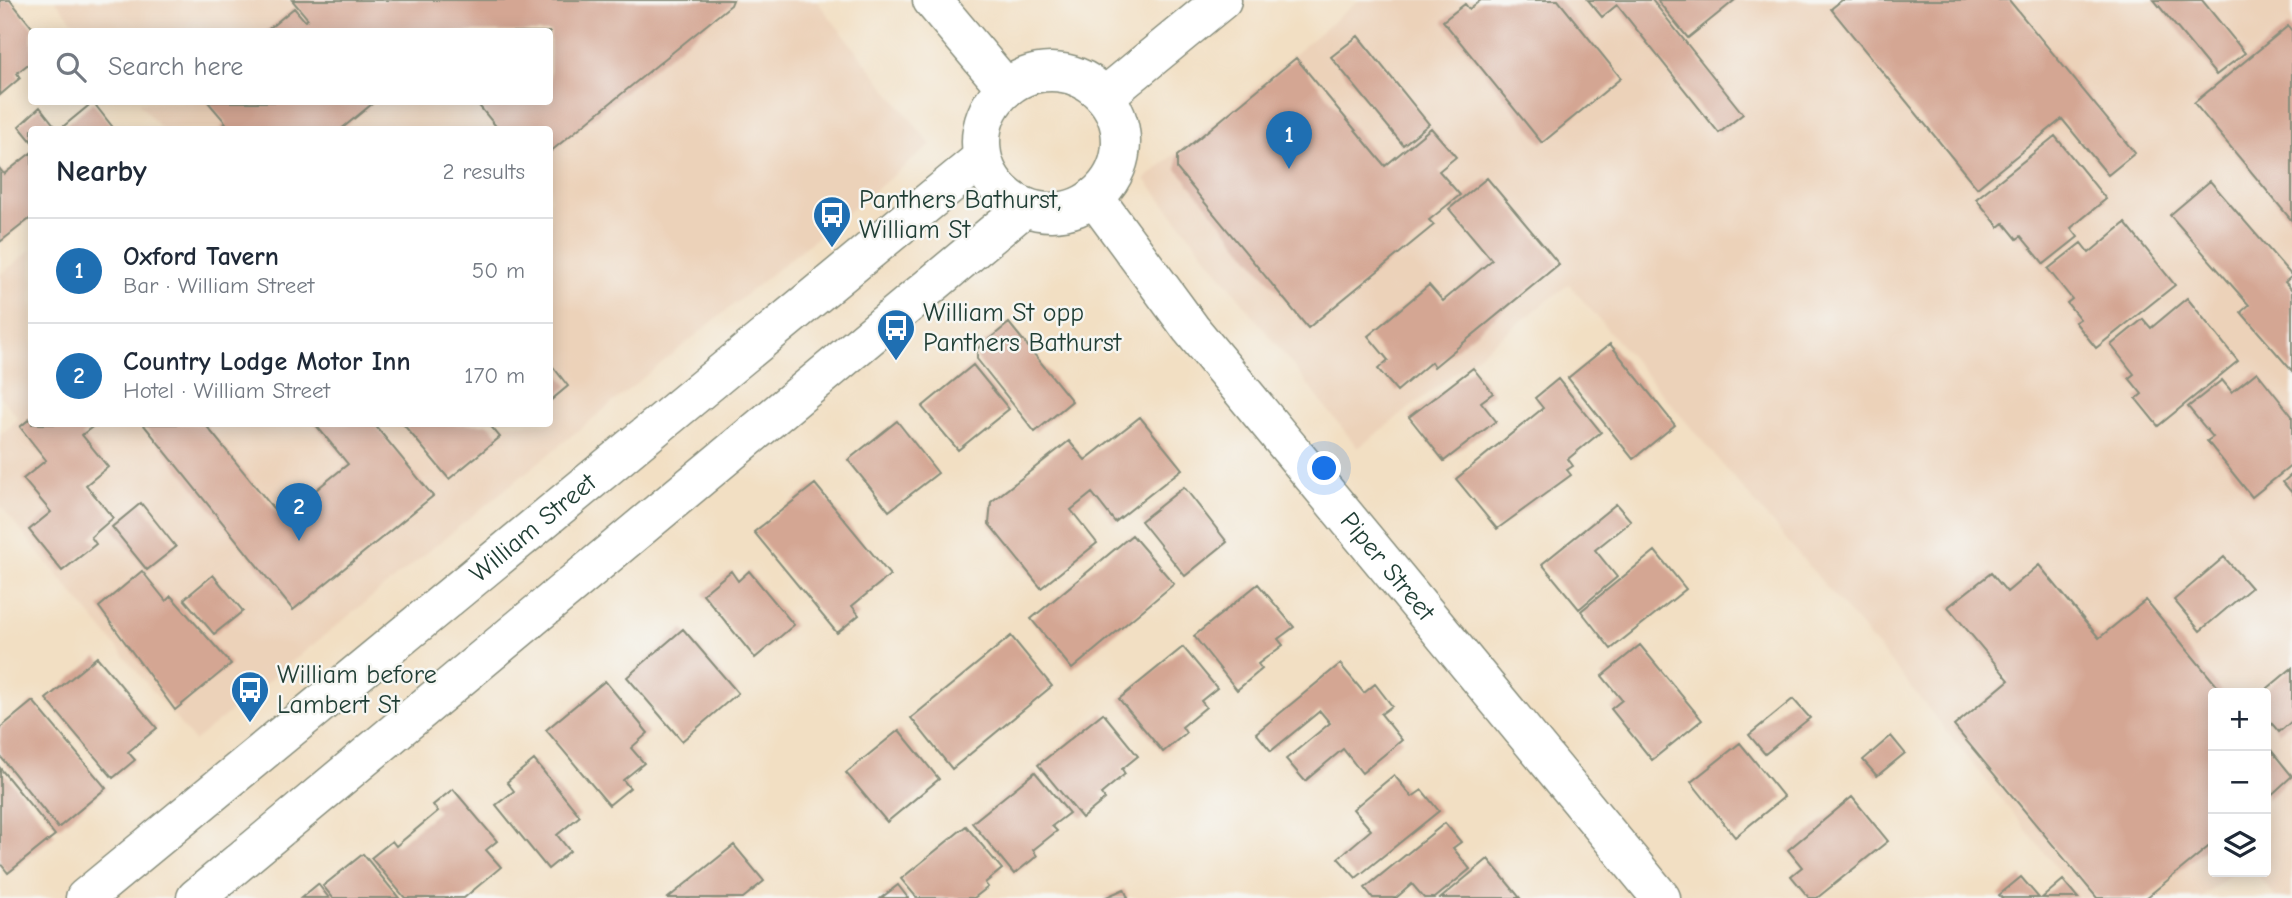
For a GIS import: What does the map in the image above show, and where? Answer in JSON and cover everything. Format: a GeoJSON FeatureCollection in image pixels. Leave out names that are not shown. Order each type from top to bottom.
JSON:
{"type":"FeatureCollection","features":[{"type":"Feature","properties":{"kind":"street"},"geometry":{"type":"LineString","coordinates":[[932,0],[1006,88]]}},
{"type":"Feature","properties":{"kind":"street"},"geometry":{"type":"LineString","coordinates":[[1105,96],[1222,0]]}},
{"type":"Feature","properties":{"kind":"street"},"geometry":{"type":"LineString","coordinates":[[1057,72],[1083,80],[1105,96],[1116,115],[1121,138],[1119,160],[1110,181],[1094,197],[1073,208],[1049,212],[1025,207],[998,188],[982,158],[980,138],[984,119],[993,102],[1006,88],[1021,78],[1057,72]]}},
{"type":"Feature","properties":{"kind":"street","name":"William Street"},"geometry":{"type":"LineString","coordinates":[[85,898],[982,158]]}},
{"type":"Feature","properties":{"kind":"street","name":"Piper Street"},"geometry":{"type":"LineString","coordinates":[[1094,197],[1191,329],[1661,898]]}},
{"type":"Feature","properties":{"kind":"street"},"geometry":{"type":"LineString","coordinates":[[195,898],[1025,207]]}},
{"type":"Feature","properties":{"kind":"shaded area"},"geometry":{"type":"Polygon","coordinates":[[[55,0],[816,0],[931,145],[194,741],[0,505],[0,435],[19,419],[0,396],[0,275],[28,252],[28,427],[553,427],[553,126],[158,126],[141,105],[553,105],[553,28],[78,28],[55,0]]]}},
{"type":"Feature","properties":{"kind":"shaded area"},"geometry":{"type":"Polygon","coordinates":[[[1359,0],[2292,0],[2292,898],[2276,898],[2259,877],[2271,877],[2271,688],[2208,688],[2208,877],[2227,877],[2202,898],[2081,898],[1897,670],[1569,284],[1358,448],[1145,179],[1359,0]]]}},
{"type":"Feature","properties":{"kind":"building"},"geometry":{"type":"Polygon","coordinates":[[[0,0],[10,0],[33,28],[28,28],[28,64],[17,73],[20,78],[0,95],[0,0]]]}},
{"type":"Feature","properties":{"kind":"building"},"geometry":{"type":"Polygon","coordinates":[[[292,0],[733,0],[731,5],[553,150],[553,126],[496,126],[478,105],[553,105],[553,28],[270,28],[294,8],[305,21],[308,19],[292,0]]]}},
{"type":"Feature","properties":{"kind":"building"},"geometry":{"type":"Polygon","coordinates":[[[1481,0],[1558,0],[1621,78],[1542,143],[1443,21],[1465,4],[1469,9],[1481,0]]]}},
{"type":"Feature","properties":{"kind":"building"},"geometry":{"type":"Polygon","coordinates":[[[1588,0],[1652,0],[1743,114],[1719,133],[1617,5],[1602,17],[1588,0]]]}},
{"type":"Feature","properties":{"kind":"building"},"geometry":{"type":"Polygon","coordinates":[[[1657,0],[1735,0],[1688,38],[1657,0]]]}},
{"type":"Feature","properties":{"kind":"building"},"geometry":{"type":"Polygon","coordinates":[[[1842,0],[2009,0],[2135,153],[2108,175],[2062,119],[1977,188],[1831,9],[1842,0]]]}},
{"type":"Feature","properties":{"kind":"building"},"geometry":{"type":"Polygon","coordinates":[[[2154,0],[2202,0],[2245,53],[2216,75],[2154,0]]]}},
{"type":"Feature","properties":{"kind":"building"},"geometry":{"type":"Polygon","coordinates":[[[2288,26],[2292,31],[2292,221],[2194,103],[2288,26]]]}},
{"type":"Feature","properties":{"kind":"building"},"geometry":{"type":"Polygon","coordinates":[[[1358,36],[1429,124],[1403,145],[1331,57],[1358,36]]]}},
{"type":"Feature","properties":{"kind":"building"},"geometry":{"type":"Polygon","coordinates":[[[1296,58],[1385,166],[1431,128],[1456,157],[1439,171],[1460,195],[1429,220],[1434,225],[1308,328],[1177,169],[1177,156],[1296,58]]]}},
{"type":"Feature","properties":{"kind":"building"},"geometry":{"type":"Polygon","coordinates":[[[89,105],[95,105],[112,126],[64,126],[89,105]]]}},
{"type":"Feature","properties":{"kind":"building"},"geometry":{"type":"Polygon","coordinates":[[[211,105],[371,105],[345,126],[222,126],[226,123],[211,105]]]}},
{"type":"Feature","properties":{"kind":"building"},"geometry":{"type":"Polygon","coordinates":[[[40,107],[55,126],[28,126],[28,137],[19,126],[40,107]]]}},
{"type":"Feature","properties":{"kind":"building"},"geometry":{"type":"Polygon","coordinates":[[[2055,136],[2106,199],[2071,228],[2078,237],[2044,264],[2021,236],[2017,239],[2004,223],[1999,227],[1976,199],[2055,136]]]}},
{"type":"Feature","properties":{"kind":"building"},"geometry":{"type":"Polygon","coordinates":[[[28,155],[28,220],[0,242],[0,169],[4,174],[28,155]]]}},
{"type":"Feature","properties":{"kind":"building"},"geometry":{"type":"Polygon","coordinates":[[[1487,178],[1559,264],[1434,367],[1431,362],[1397,391],[1378,369],[1388,360],[1368,336],[1429,285],[1443,301],[1492,260],[1449,209],[1487,178]]]}},
{"type":"Feature","properties":{"kind":"building"},"geometry":{"type":"Polygon","coordinates":[[[2210,181],[2292,276],[2285,282],[2292,290],[2292,371],[2241,312],[2249,305],[2170,215],[2210,181]]]}},
{"type":"Feature","properties":{"kind":"building"},"geometry":{"type":"Polygon","coordinates":[[[2125,223],[2175,285],[2096,348],[2075,322],[2080,319],[2067,303],[2072,299],[2048,269],[2081,243],[2089,253],[2125,223]]]}},
{"type":"Feature","properties":{"kind":"building"},"geometry":{"type":"Polygon","coordinates":[[[2187,298],[2238,361],[2158,426],[2136,399],[2142,394],[2129,378],[2134,374],[2111,345],[2143,319],[2151,328],[2187,298]]]}},
{"type":"Feature","properties":{"kind":"building"},"geometry":{"type":"Polygon","coordinates":[[[1009,323],[1072,401],[1035,432],[977,359],[977,349],[1009,323]]]}},
{"type":"Feature","properties":{"kind":"building"},"geometry":{"type":"Polygon","coordinates":[[[1610,344],[1675,425],[1633,459],[1568,378],[1610,344]]]}},
{"type":"Feature","properties":{"kind":"building"},"geometry":{"type":"Polygon","coordinates":[[[973,365],[1009,409],[958,450],[922,407],[973,365]]]}},
{"type":"Feature","properties":{"kind":"building"},"geometry":{"type":"Polygon","coordinates":[[[553,367],[568,386],[553,398],[553,367]]]}},
{"type":"Feature","properties":{"kind":"building"},"geometry":{"type":"Polygon","coordinates":[[[1473,368],[1493,393],[1481,402],[1496,421],[1444,461],[1409,417],[1473,368]]]}},
{"type":"Feature","properties":{"kind":"building"},"geometry":{"type":"Polygon","coordinates":[[[2257,372],[2292,416],[2292,465],[2252,497],[2207,441],[2213,437],[2188,407],[2222,380],[2232,392],[2257,372]]]}},
{"type":"Feature","properties":{"kind":"building"},"geometry":{"type":"Polygon","coordinates":[[[1558,379],[1601,432],[1568,459],[1573,466],[1567,470],[1571,475],[1497,529],[1456,479],[1543,408],[1535,398],[1558,379]]]}},
{"type":"Feature","properties":{"kind":"building"},"geometry":{"type":"Polygon","coordinates":[[[1140,417],[1182,469],[1115,522],[1092,493],[1071,510],[1097,543],[1041,588],[989,524],[991,502],[1069,441],[1085,460],[1140,417]]]}},
{"type":"Feature","properties":{"kind":"building"},"geometry":{"type":"Polygon","coordinates":[[[28,420],[28,427],[92,427],[82,435],[108,467],[86,485],[113,518],[91,537],[96,544],[62,571],[29,530],[51,512],[23,479],[46,460],[20,427],[28,420]]]}},
{"type":"Feature","properties":{"kind":"building"},"geometry":{"type":"Polygon","coordinates":[[[897,421],[938,473],[889,511],[848,460],[897,421]]]}},
{"type":"Feature","properties":{"kind":"building"},"geometry":{"type":"Polygon","coordinates":[[[145,427],[207,427],[281,518],[348,464],[317,427],[376,427],[433,496],[293,610],[145,427]]]}},
{"type":"Feature","properties":{"kind":"building"},"geometry":{"type":"Polygon","coordinates":[[[406,427],[492,427],[500,437],[449,479],[406,427]]]}},
{"type":"Feature","properties":{"kind":"building"},"geometry":{"type":"Polygon","coordinates":[[[2292,474],[2292,493],[2283,482],[2292,474]]]}},
{"type":"Feature","properties":{"kind":"building"},"geometry":{"type":"Polygon","coordinates":[[[815,484],[890,575],[852,606],[859,615],[837,633],[754,532],[815,484]]]}},
{"type":"Feature","properties":{"kind":"building"},"geometry":{"type":"Polygon","coordinates":[[[1184,487],[1227,542],[1185,576],[1141,521],[1184,487]]]}},
{"type":"Feature","properties":{"kind":"building"},"geometry":{"type":"Polygon","coordinates":[[[141,503],[176,547],[147,570],[112,527],[141,503]]]}},
{"type":"Feature","properties":{"kind":"building"},"geometry":{"type":"Polygon","coordinates":[[[1616,504],[1631,521],[1595,550],[1617,577],[1579,609],[1542,564],[1616,504]]]}},
{"type":"Feature","properties":{"kind":"building"},"geometry":{"type":"Polygon","coordinates":[[[1132,535],[1174,584],[1072,669],[1031,619],[1132,535]]]}},
{"type":"Feature","properties":{"kind":"building"},"geometry":{"type":"Polygon","coordinates":[[[1655,551],[1686,589],[1611,649],[1581,611],[1655,551]]]}},
{"type":"Feature","properties":{"kind":"building"},"geometry":{"type":"Polygon","coordinates":[[[2224,557],[2251,588],[2200,631],[2174,600],[2224,557]]]}},
{"type":"Feature","properties":{"kind":"building"},"geometry":{"type":"Polygon","coordinates":[[[2039,565],[2099,638],[2146,600],[2219,688],[2208,688],[2208,847],[2146,898],[2097,898],[1954,726],[2009,680],[1948,607],[1991,573],[2007,592],[2039,565]]]}},
{"type":"Feature","properties":{"kind":"building"},"geometry":{"type":"Polygon","coordinates":[[[142,571],[166,601],[171,596],[231,664],[175,710],[99,607],[142,571]]]}},
{"type":"Feature","properties":{"kind":"building"},"geometry":{"type":"Polygon","coordinates":[[[731,571],[738,581],[749,571],[794,625],[755,658],[703,594],[731,571]]]}},
{"type":"Feature","properties":{"kind":"building"},"geometry":{"type":"Polygon","coordinates":[[[213,575],[243,611],[214,634],[184,599],[213,575]]]}},
{"type":"Feature","properties":{"kind":"building"},"geometry":{"type":"Polygon","coordinates":[[[1258,584],[1294,627],[1278,639],[1283,645],[1258,664],[1262,669],[1237,690],[1194,636],[1258,584]]]}},
{"type":"Feature","properties":{"kind":"building"},"geometry":{"type":"Polygon","coordinates":[[[683,629],[738,693],[682,741],[627,677],[683,629]]]}},
{"type":"Feature","properties":{"kind":"building"},"geometry":{"type":"Polygon","coordinates":[[[1011,636],[1052,686],[952,769],[911,718],[1011,636]]]}},
{"type":"Feature","properties":{"kind":"building"},"geometry":{"type":"Polygon","coordinates":[[[1640,645],[1702,720],[1652,760],[1611,709],[1622,700],[1602,676],[1640,645]]]}},
{"type":"Feature","properties":{"kind":"building"},"geometry":{"type":"Polygon","coordinates":[[[1183,647],[1217,688],[1201,701],[1206,707],[1182,727],[1186,733],[1163,752],[1119,699],[1183,647]]]}},
{"type":"Feature","properties":{"kind":"building"},"geometry":{"type":"Polygon","coordinates":[[[97,657],[157,728],[128,752],[135,760],[113,778],[46,699],[97,657]]]}},
{"type":"Feature","properties":{"kind":"building"},"geometry":{"type":"Polygon","coordinates":[[[1340,664],[1364,693],[1375,684],[1392,706],[1381,714],[1402,740],[1362,773],[1343,749],[1305,781],[1286,759],[1330,723],[1320,711],[1271,751],[1256,733],[1340,664]]]}},
{"type":"Feature","properties":{"kind":"building"},"geometry":{"type":"Polygon","coordinates":[[[2292,668],[2292,721],[2279,732],[2271,723],[2271,688],[2268,688],[2292,668]]]}},
{"type":"Feature","properties":{"kind":"building"},"geometry":{"type":"Polygon","coordinates":[[[605,681],[648,733],[631,748],[644,763],[623,780],[630,788],[609,805],[546,730],[605,681]]]}},
{"type":"Feature","properties":{"kind":"building"},"geometry":{"type":"Polygon","coordinates":[[[1793,699],[1810,718],[1765,754],[1749,735],[1793,699]]]}},
{"type":"Feature","properties":{"kind":"building"},"geometry":{"type":"Polygon","coordinates":[[[33,701],[106,788],[58,828],[0,756],[0,728],[33,701]]]}},
{"type":"Feature","properties":{"kind":"building"},"geometry":{"type":"Polygon","coordinates":[[[1103,713],[1138,756],[1122,769],[1125,774],[1101,794],[1105,799],[1082,818],[1038,765],[1103,713]]]}},
{"type":"Feature","properties":{"kind":"building"},"geometry":{"type":"Polygon","coordinates":[[[899,730],[939,779],[887,822],[846,773],[899,730]]]}},
{"type":"Feature","properties":{"kind":"building"},"geometry":{"type":"Polygon","coordinates":[[[1891,736],[1905,753],[1877,776],[1863,760],[1891,736]]]}},
{"type":"Feature","properties":{"kind":"building"},"geometry":{"type":"Polygon","coordinates":[[[1740,743],[1784,797],[1735,837],[1691,782],[1740,743]]]}},
{"type":"Feature","properties":{"kind":"building"},"geometry":{"type":"Polygon","coordinates":[[[2271,750],[2292,776],[2271,795],[2271,750]]]}},
{"type":"Feature","properties":{"kind":"building"},"geometry":{"type":"Polygon","coordinates":[[[534,760],[580,816],[557,835],[570,851],[548,869],[496,805],[514,791],[507,782],[534,760]]]}},
{"type":"Feature","properties":{"kind":"building"},"geometry":{"type":"Polygon","coordinates":[[[0,768],[55,835],[8,873],[0,863],[0,768]]]}},
{"type":"Feature","properties":{"kind":"building"},"geometry":{"type":"Polygon","coordinates":[[[1035,772],[1069,813],[1052,826],[1057,831],[1033,850],[1037,856],[1014,874],[972,823],[1035,772]]]}},
{"type":"Feature","properties":{"kind":"building"},"geometry":{"type":"Polygon","coordinates":[[[1394,775],[1412,797],[1422,790],[1439,811],[1356,878],[1338,858],[1371,830],[1353,809],[1394,775]]]}},
{"type":"Feature","properties":{"kind":"building"},"geometry":{"type":"Polygon","coordinates":[[[453,789],[497,841],[486,850],[501,867],[464,898],[405,898],[371,858],[392,841],[396,846],[438,811],[433,805],[453,789]]]}},
{"type":"Feature","properties":{"kind":"building"},"geometry":{"type":"Polygon","coordinates":[[[1852,797],[1888,841],[1817,898],[1809,898],[1791,876],[1802,867],[1788,850],[1852,797]]]}},
{"type":"Feature","properties":{"kind":"building"},"geometry":{"type":"Polygon","coordinates":[[[1445,823],[1461,842],[1453,848],[1470,869],[1435,898],[1424,898],[1412,884],[1396,898],[1373,898],[1365,888],[1445,823]]]}},
{"type":"Feature","properties":{"kind":"building"},"geometry":{"type":"Polygon","coordinates":[[[966,826],[1002,869],[985,883],[988,887],[974,898],[917,898],[901,879],[966,826]]]}},
{"type":"Feature","properties":{"kind":"building"},"geometry":{"type":"Polygon","coordinates":[[[734,845],[764,881],[743,898],[668,898],[734,845]]]}},
{"type":"Feature","properties":{"kind":"building"},"geometry":{"type":"Polygon","coordinates":[[[363,854],[399,898],[333,898],[323,886],[363,854]]]}},
{"type":"Feature","properties":{"kind":"building"},"geometry":{"type":"Polygon","coordinates":[[[1488,859],[1520,898],[1441,898],[1488,859]]]}},
{"type":"Feature","properties":{"kind":"building"},"geometry":{"type":"Polygon","coordinates":[[[2021,877],[2039,898],[2002,898],[1999,895],[2021,877]]]}},
{"type":"Feature","properties":{"kind":"building"},"geometry":{"type":"Polygon","coordinates":[[[2063,880],[2078,898],[2042,898],[2063,880]]]}},
{"type":"Feature","properties":{"kind":"building"},"geometry":{"type":"Polygon","coordinates":[[[318,884],[329,898],[301,898],[318,884]]]}},
{"type":"Feature","properties":{"kind":"building"},"geometry":{"type":"Polygon","coordinates":[[[898,885],[908,898],[881,898],[898,885]]]}},
{"type":"Feature","properties":{"kind":"building"},"geometry":{"type":"Polygon","coordinates":[[[1124,889],[1128,898],[1104,898],[1124,889]]]}},
{"type":"Feature","properties":{"kind":"place","name":"Oxford Tavern"},"geometry":{"type":"Point","coordinates":[1289,169]}},
{"type":"Feature","properties":{"kind":"place","name":"Panthers Bathurst, William St"},"geometry":{"type":"Point","coordinates":[832,249]}},
{"type":"Feature","properties":{"kind":"place","name":"William St opp Panthers Bathurst"},"geometry":{"type":"Point","coordinates":[896,362]}},
{"type":"Feature","properties":{"kind":"place","name":"Country Lodge Motor Inn"},"geometry":{"type":"Point","coordinates":[299,541]}},
{"type":"Feature","properties":{"kind":"place","name":"William before Lambert St"},"geometry":{"type":"Point","coordinates":[250,724]}}]}
